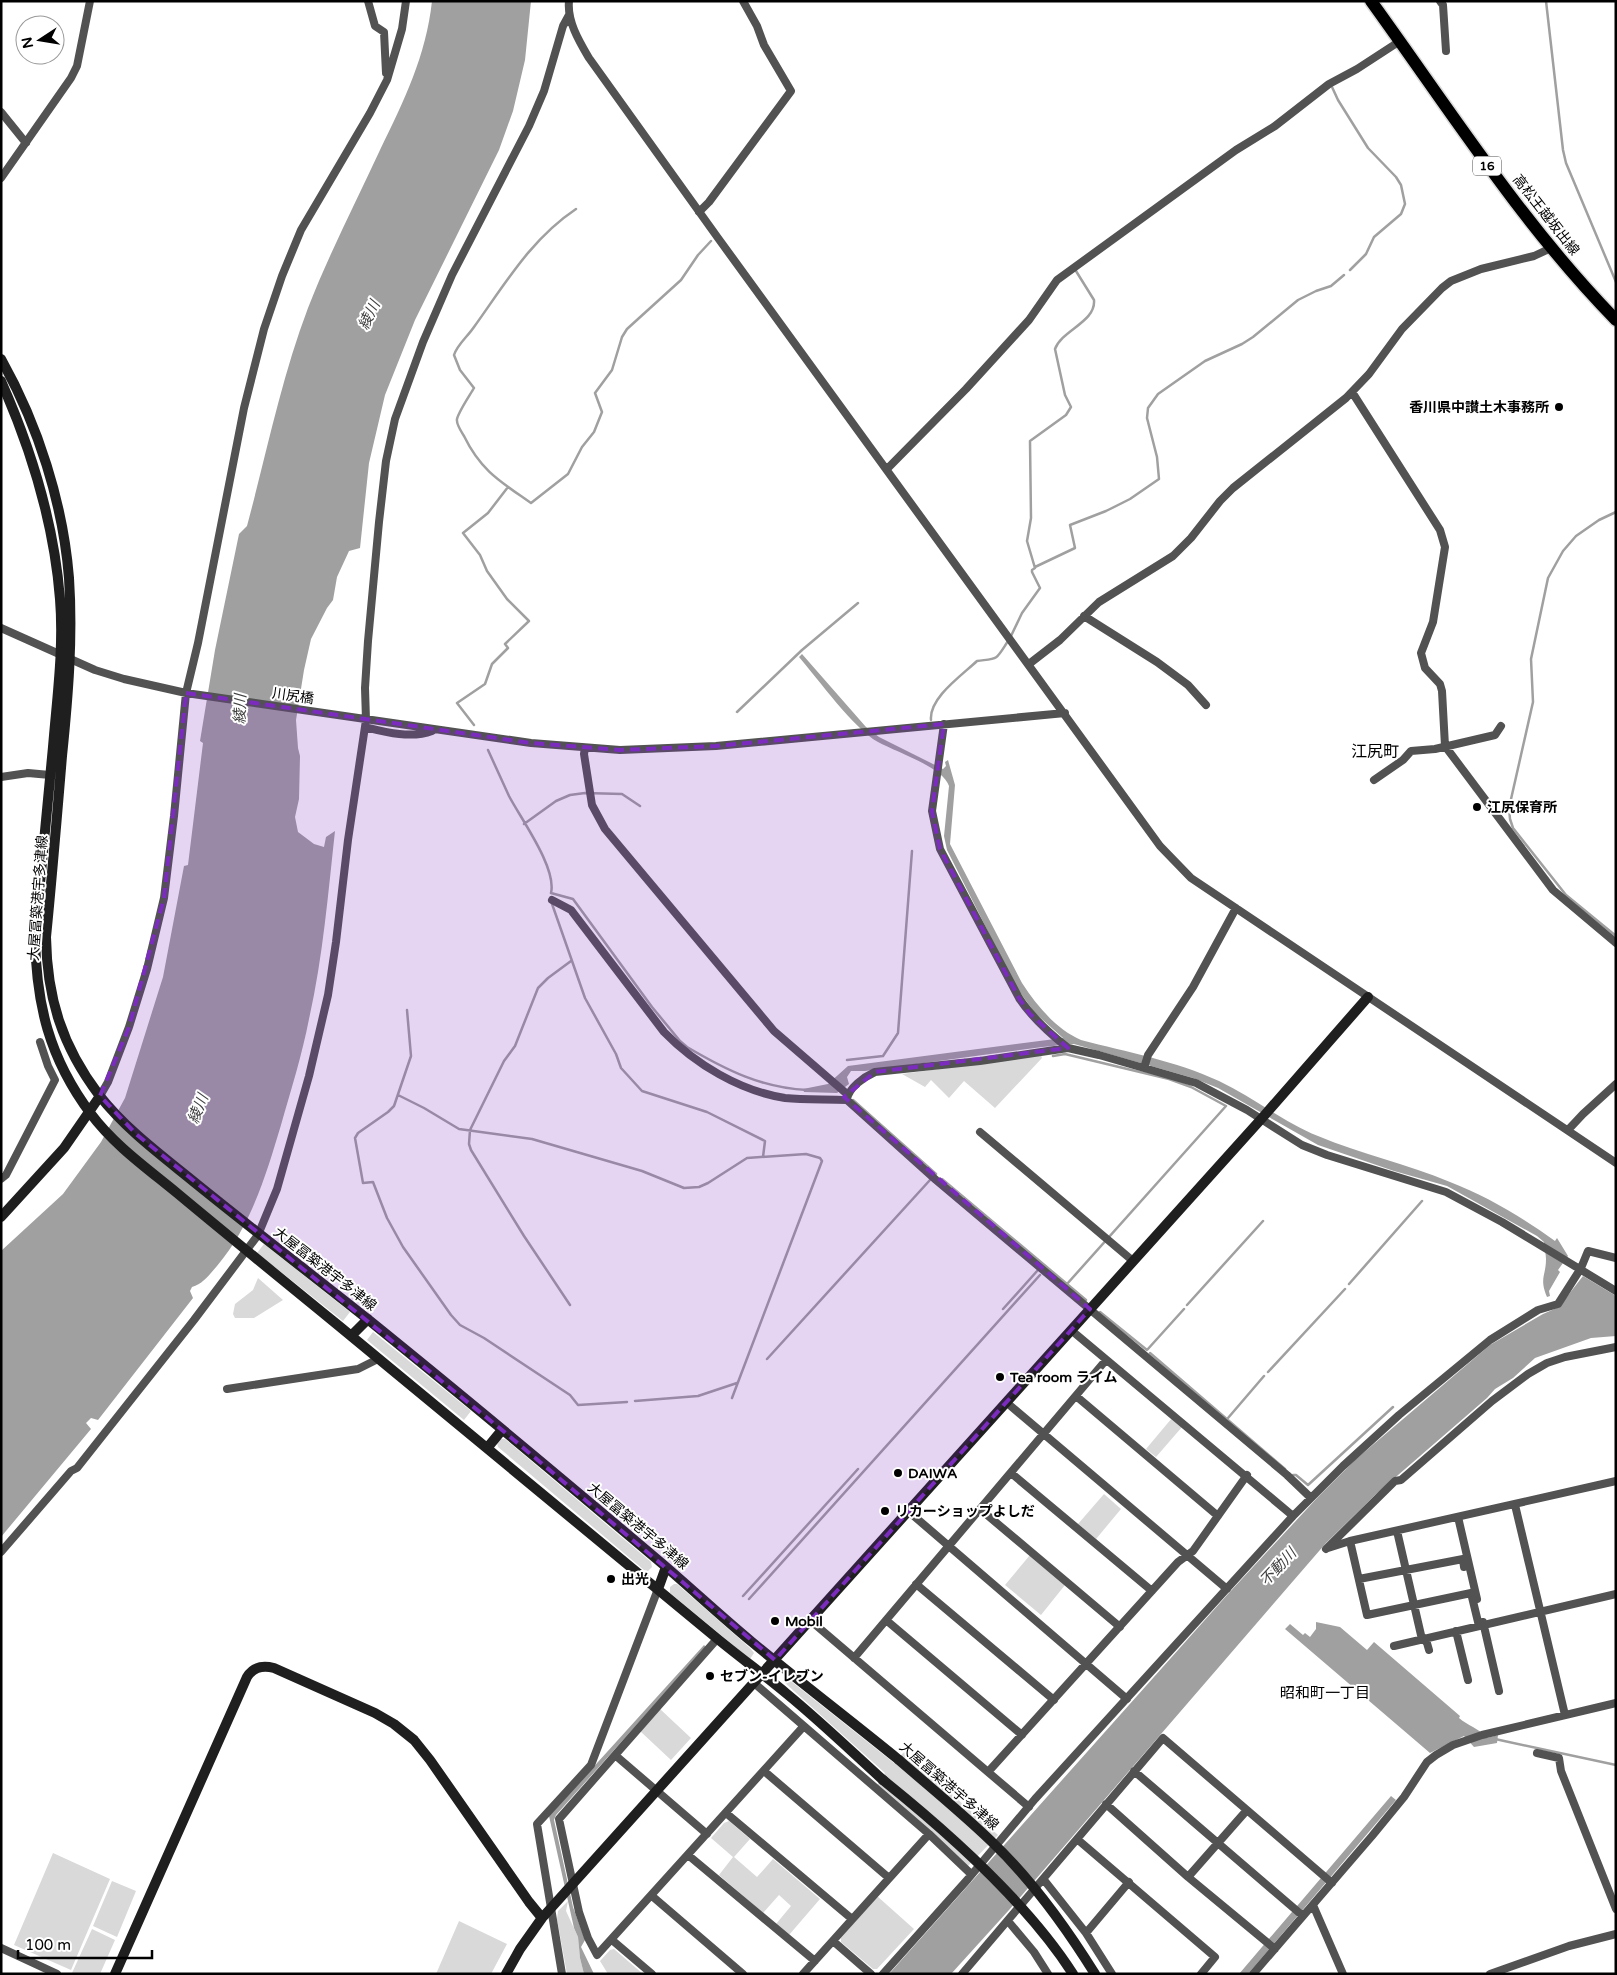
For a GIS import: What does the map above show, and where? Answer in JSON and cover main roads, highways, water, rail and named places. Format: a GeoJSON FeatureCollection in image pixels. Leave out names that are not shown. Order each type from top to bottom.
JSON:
{"type":"FeatureCollection","features":[{"type":"Feature","properties":{"kind":"main road","name":"高松王越坂出線"},"geometry":{"type":"LineString","coordinates":[[1371,1],[1478,153],[1551,248],[1616,320]]}},
{"type":"Feature","properties":{"kind":"main road","name":"大屋冨築港宇多津線"},"geometry":{"type":"LineString","coordinates":[[1,359],[28,414],[54,494],[69,576],[71,659],[46,937],[47,964],[51,994],[61,1029],[67,1045],[92,1086],[107,1105],[136,1134],[258,1235],[368,1319],[666,1567],[774,1660],[899,1760],[992,1841],[1068,1933],[1095,1974]]}},
{"type":"Feature","properties":{"kind":"main road","name":"大屋冨築港宇多津線"},"geometry":{"type":"LineString","coordinates":[[1,380],[32,456],[44,497],[60,600],[60,654],[35,936],[39,997],[48,1032],[63,1069],[78,1095],[98,1122],[125,1149],[242,1248],[488,1447],[718,1639],[785,1692],[883,1780],[932,1818],[1031,1919],[1073,1974]]}},
{"type":"Feature","properties":{"kind":"main road"},"geometry":{"type":"LineString","coordinates":[[506,1974],[520,1949],[542,1918],[1271,1108],[1368,997]]}},
{"type":"Feature","properties":{"kind":"main road"},"geometry":{"type":"LineString","coordinates":[[1,1217],[64,1148],[100,1096]]}},
{"type":"Feature","properties":{"kind":"main road"},"geometry":{"type":"LineString","coordinates":[[351,1336],[368,1319]]}},
{"type":"Feature","properties":{"kind":"main road"},"geometry":{"type":"LineString","coordinates":[[488,1447],[502,1430]]}},
{"type":"Feature","properties":{"kind":"main road"},"geometry":{"type":"LineString","coordinates":[[658,1589],[666,1567]]}},
{"type":"Feature","properties":{"kind":"main road"},"geometry":{"type":"LineString","coordinates":[[115,1974],[247,1677],[254,1668],[262,1666],[274,1668],[375,1713],[394,1724],[414,1740],[542,1918]]}},
{"type":"Feature","properties":{"kind":"water","name":"綾川"},"geometry":{"type":"Polygon","coordinates":[[[432,1],[531,1],[525,60],[513,111],[499,150],[415,320],[385,395],[369,463],[360,548],[349,551],[337,577],[333,600],[311,639],[296,720],[300,756],[299,799],[295,817],[298,832],[314,844],[324,847],[326,837],[335,831],[318,972],[296,1072],[263,1181],[248,1217],[229,1251],[206,1279],[192,1287],[190,1291],[193,1298],[98,1420],[91,1418],[86,1423],[91,1429],[1,1537],[1,1251],[63,1194],[101,1142],[125,1098],[163,977],[184,866],[188,865],[203,743],[200,741],[215,650],[239,534],[247,526],[282,388],[308,308],[413,78],[425,41],[432,1]]]}},
{"type":"Feature","properties":{"kind":"water"},"geometry":{"type":"Polygon","coordinates":[[[802,654],[866,727],[879,737],[943,769],[946,766],[945,762],[948,760],[955,785],[950,844],[1022,983],[1034,1000],[1063,1030],[1081,1040],[1203,1074],[1232,1087],[1293,1124],[1318,1136],[1434,1176],[1491,1201],[1555,1241],[1557,1238],[1568,1256],[1558,1270],[1560,1272],[1549,1291],[1550,1296],[1547,1297],[1543,1285],[1546,1265],[1544,1242],[1537,1236],[1447,1186],[1394,1171],[1318,1145],[1218,1088],[1193,1078],[1074,1044],[865,1071],[851,1071],[847,1077],[849,1084],[837,1093],[804,1092],[803,1089],[828,1084],[848,1066],[1063,1038],[1035,1013],[1016,987],[947,850],[944,836],[949,786],[945,779],[929,766],[868,736],[847,715],[799,657],[802,654]]]}},
{"type":"Feature","properties":{"kind":"water","name":"不動川"},"geometry":{"type":"Polygon","coordinates":[[[1583,1276],[1616,1296],[1616,1336],[1591,1338],[1535,1358],[1513,1378],[1495,1389],[1375,1495],[1326,1543],[1009,1910],[951,1974],[889,1974],[1228,1594],[1318,1497],[1355,1460],[1490,1345],[1543,1314],[1559,1307],[1583,1276]]]}},
{"type":"Feature","properties":{"kind":"water"},"geometry":{"type":"Polygon","coordinates":[[[1316,1622],[1340,1627],[1367,1650],[1374,1642],[1460,1716],[1459,1718],[1462,1721],[1481,1732],[1487,1738],[1498,1735],[1497,1743],[1474,1747],[1464,1736],[1430,1753],[1285,1629],[1290,1624],[1303,1635],[1305,1633],[1310,1637],[1316,1629],[1316,1622]]]}},
{"type":"Feature","properties":{"kind":"water"},"geometry":{"type":"Polygon","coordinates":[[[704,1645],[706,1647],[556,1815],[554,1820],[573,1907],[585,1940],[581,1947],[594,1974],[584,1974],[578,1937],[574,1928],[549,1816],[704,1645]]]}},
{"type":"Feature","properties":{"kind":"water"},"geometry":{"type":"Polygon","coordinates":[[[1391,1796],[1396,1800],[1248,1974],[1239,1974],[1391,1796]]]}},
{"type":"Feature","properties":{"kind":"waterway"},"geometry":{"type":"LineString","coordinates":[[1546,1],[1566,163],[1616,282]]}},
{"type":"Feature","properties":{"kind":"waterway"},"geometry":{"type":"LineString","coordinates":[[1332,87],[1368,148],[1396,177],[1401,185],[1405,204],[1401,214],[1374,237],[1366,254],[1350,270]]}},
{"type":"Feature","properties":{"kind":"waterway"},"geometry":{"type":"LineString","coordinates":[[576,209],[545,234],[532,248],[460,344],[454,355],[460,370],[474,388],[458,416],[459,428],[477,458],[485,467],[501,482],[531,503],[568,474],[582,447],[594,432],[602,412],[595,393],[612,370],[622,337],[627,329],[681,280],[698,255],[711,241]]}},
{"type":"Feature","properties":{"kind":"waterway"},"geometry":{"type":"LineString","coordinates":[[1011,636],[1022,613],[1040,588],[1032,572],[1035,568],[1027,541],[1031,518],[1030,441],[1066,415],[1071,407],[1065,395],[1055,349],[1064,336],[1084,320],[1093,308],[1094,300],[1076,271]]}},
{"type":"Feature","properties":{"kind":"waterway"},"geometry":{"type":"LineString","coordinates":[[1035,567],[1075,548],[1070,525],[1130,499],[1159,479],[1157,457],[1147,418],[1148,408],[1158,394],[1205,361],[1253,337],[1298,300],[1331,286],[1344,275]]}},
{"type":"Feature","properties":{"kind":"waterway"},"geometry":{"type":"LineString","coordinates":[[474,725],[457,703],[485,684],[492,664],[508,648],[505,644],[529,621],[507,599],[487,571],[480,555],[463,533],[488,513],[508,487]]}},
{"type":"Feature","properties":{"kind":"waterway"},"geometry":{"type":"LineString","coordinates":[[1616,512],[1599,520],[1576,536],[1563,551],[1548,578],[1531,659],[1533,702],[1509,808],[1513,828],[1566,895],[1616,936]]}},
{"type":"Feature","properties":{"kind":"waterway"},"geometry":{"type":"LineString","coordinates":[[737,712],[802,650],[858,603]]}},
{"type":"Feature","properties":{"kind":"waterway"},"geometry":{"type":"LineString","coordinates":[[931,720],[935,704],[947,688],[977,661],[996,657],[1008,641]]}},
{"type":"Feature","properties":{"kind":"waterway"},"geometry":{"type":"LineString","coordinates":[[488,750],[509,796],[544,857],[549,871],[551,893]]}},
{"type":"Feature","properties":{"kind":"waterway"},"geometry":{"type":"LineString","coordinates":[[524,824],[556,801],[570,795],[585,793],[622,794],[640,806]]}},
{"type":"Feature","properties":{"kind":"waterway"},"geometry":{"type":"LineString","coordinates":[[847,1060],[883,1056],[898,1033],[912,851]]}},
{"type":"Feature","properties":{"kind":"waterway"},"geometry":{"type":"LineString","coordinates":[[551,893],[573,899],[652,1007],[687,1047],[730,1070],[760,1082],[791,1089],[807,1090]]}},
{"type":"Feature","properties":{"kind":"waterway"},"geometry":{"type":"LineString","coordinates":[[551,901],[585,998],[616,1054],[621,1068],[642,1091],[707,1112],[765,1141],[763,1157]]}},
{"type":"Feature","properties":{"kind":"waterway"},"geometry":{"type":"LineString","coordinates":[[570,1305],[524,1236],[469,1144],[470,1130],[504,1061],[515,1046],[538,988],[571,961]]}},
{"type":"Feature","properties":{"kind":"waterway"},"geometry":{"type":"LineString","coordinates":[[407,1010],[411,1056],[394,1106],[358,1133],[355,1138],[363,1183],[373,1182],[387,1218],[403,1247],[460,1325],[484,1338],[570,1395],[578,1405],[627,1402]]}},
{"type":"Feature","properties":{"kind":"waterway"},"geometry":{"type":"LineString","coordinates":[[942,1179],[1067,1284],[1226,1106],[1191,1087],[1169,1079],[1065,1054],[1053,1056]]}},
{"type":"Feature","properties":{"kind":"waterway"},"geometry":{"type":"LineString","coordinates":[[398,1095],[459,1129],[532,1139],[642,1171],[684,1188],[699,1187],[708,1183],[747,1158],[806,1154],[820,1158],[822,1161],[732,1398]]}},
{"type":"Feature","properties":{"kind":"waterway"},"geometry":{"type":"LineString","coordinates":[[853,1100],[936,1174]]}},
{"type":"Feature","properties":{"kind":"waterway"},"geometry":{"type":"LineString","coordinates":[[767,1359],[930,1180]]}},
{"type":"Feature","properties":{"kind":"waterway"},"geometry":{"type":"LineString","coordinates":[[1349,1284],[1422,1201]]}},
{"type":"Feature","properties":{"kind":"waterway"},"geometry":{"type":"LineString","coordinates":[[1187,1305],[1263,1221]]}},
{"type":"Feature","properties":{"kind":"waterway"},"geometry":{"type":"LineString","coordinates":[[1003,1309],[1038,1270]]}},
{"type":"Feature","properties":{"kind":"waterway"},"geometry":{"type":"LineString","coordinates":[[749,1599],[1040,1275]]}},
{"type":"Feature","properties":{"kind":"waterway"},"geometry":{"type":"LineString","coordinates":[[1067,1284],[1086,1300]]}},
{"type":"Feature","properties":{"kind":"waterway"},"geometry":{"type":"LineString","coordinates":[[1268,1372],[1345,1289]]}},
{"type":"Feature","properties":{"kind":"waterway"},"geometry":{"type":"LineString","coordinates":[[1100,1312],[1147,1350],[1184,1309]]}},
{"type":"Feature","properties":{"kind":"waterway"},"geometry":{"type":"LineString","coordinates":[[1150,1353],[1285,1469]]}},
{"type":"Feature","properties":{"kind":"waterway"},"geometry":{"type":"LineString","coordinates":[[1228,1418],[1264,1376]]}},
{"type":"Feature","properties":{"kind":"waterway"},"geometry":{"type":"LineString","coordinates":[[635,1401],[698,1396],[737,1383]]}},
{"type":"Feature","properties":{"kind":"waterway"},"geometry":{"type":"LineString","coordinates":[[1293,1475],[1296,1475],[1308,1485],[1393,1407]]}},
{"type":"Feature","properties":{"kind":"waterway"},"geometry":{"type":"LineString","coordinates":[[743,1596],[858,1469]]}},
{"type":"Feature","properties":{"kind":"waterway"},"geometry":{"type":"LineString","coordinates":[[1495,1739],[1616,1765]]}},
{"type":"Feature","properties":{"kind":"place","name":"香川県中讃土木事務所"},"geometry":{"type":"Point","coordinates":[1559,407]}},
{"type":"Feature","properties":{"kind":"place","name":"江尻保育所"},"geometry":{"type":"Point","coordinates":[1477,807]}},
{"type":"Feature","properties":{"kind":"place","name":"Tea room ライム"},"geometry":{"type":"Point","coordinates":[1000,1377]}},
{"type":"Feature","properties":{"kind":"place","name":"DAIWA"},"geometry":{"type":"Point","coordinates":[898,1473]}},
{"type":"Feature","properties":{"kind":"place","name":"リカーショップよしだ"},"geometry":{"type":"Point","coordinates":[885,1511]}},
{"type":"Feature","properties":{"kind":"place","name":"出光"},"geometry":{"type":"Point","coordinates":[611,1579]}},
{"type":"Feature","properties":{"kind":"place","name":"Mobil"},"geometry":{"type":"Point","coordinates":[775,1621]}},
{"type":"Feature","properties":{"kind":"place","name":"セブン-イレブン"},"geometry":{"type":"Point","coordinates":[710,1676]}},
{"type":"Feature","properties":{"kind":"district","name":"江尻町"},"geometry":{"type":"Point","coordinates":[1375,752]}},
{"type":"Feature","properties":{"kind":"district","name":"昭和町一丁目"},"geometry":{"type":"Point","coordinates":[1325,1693]}}]}
